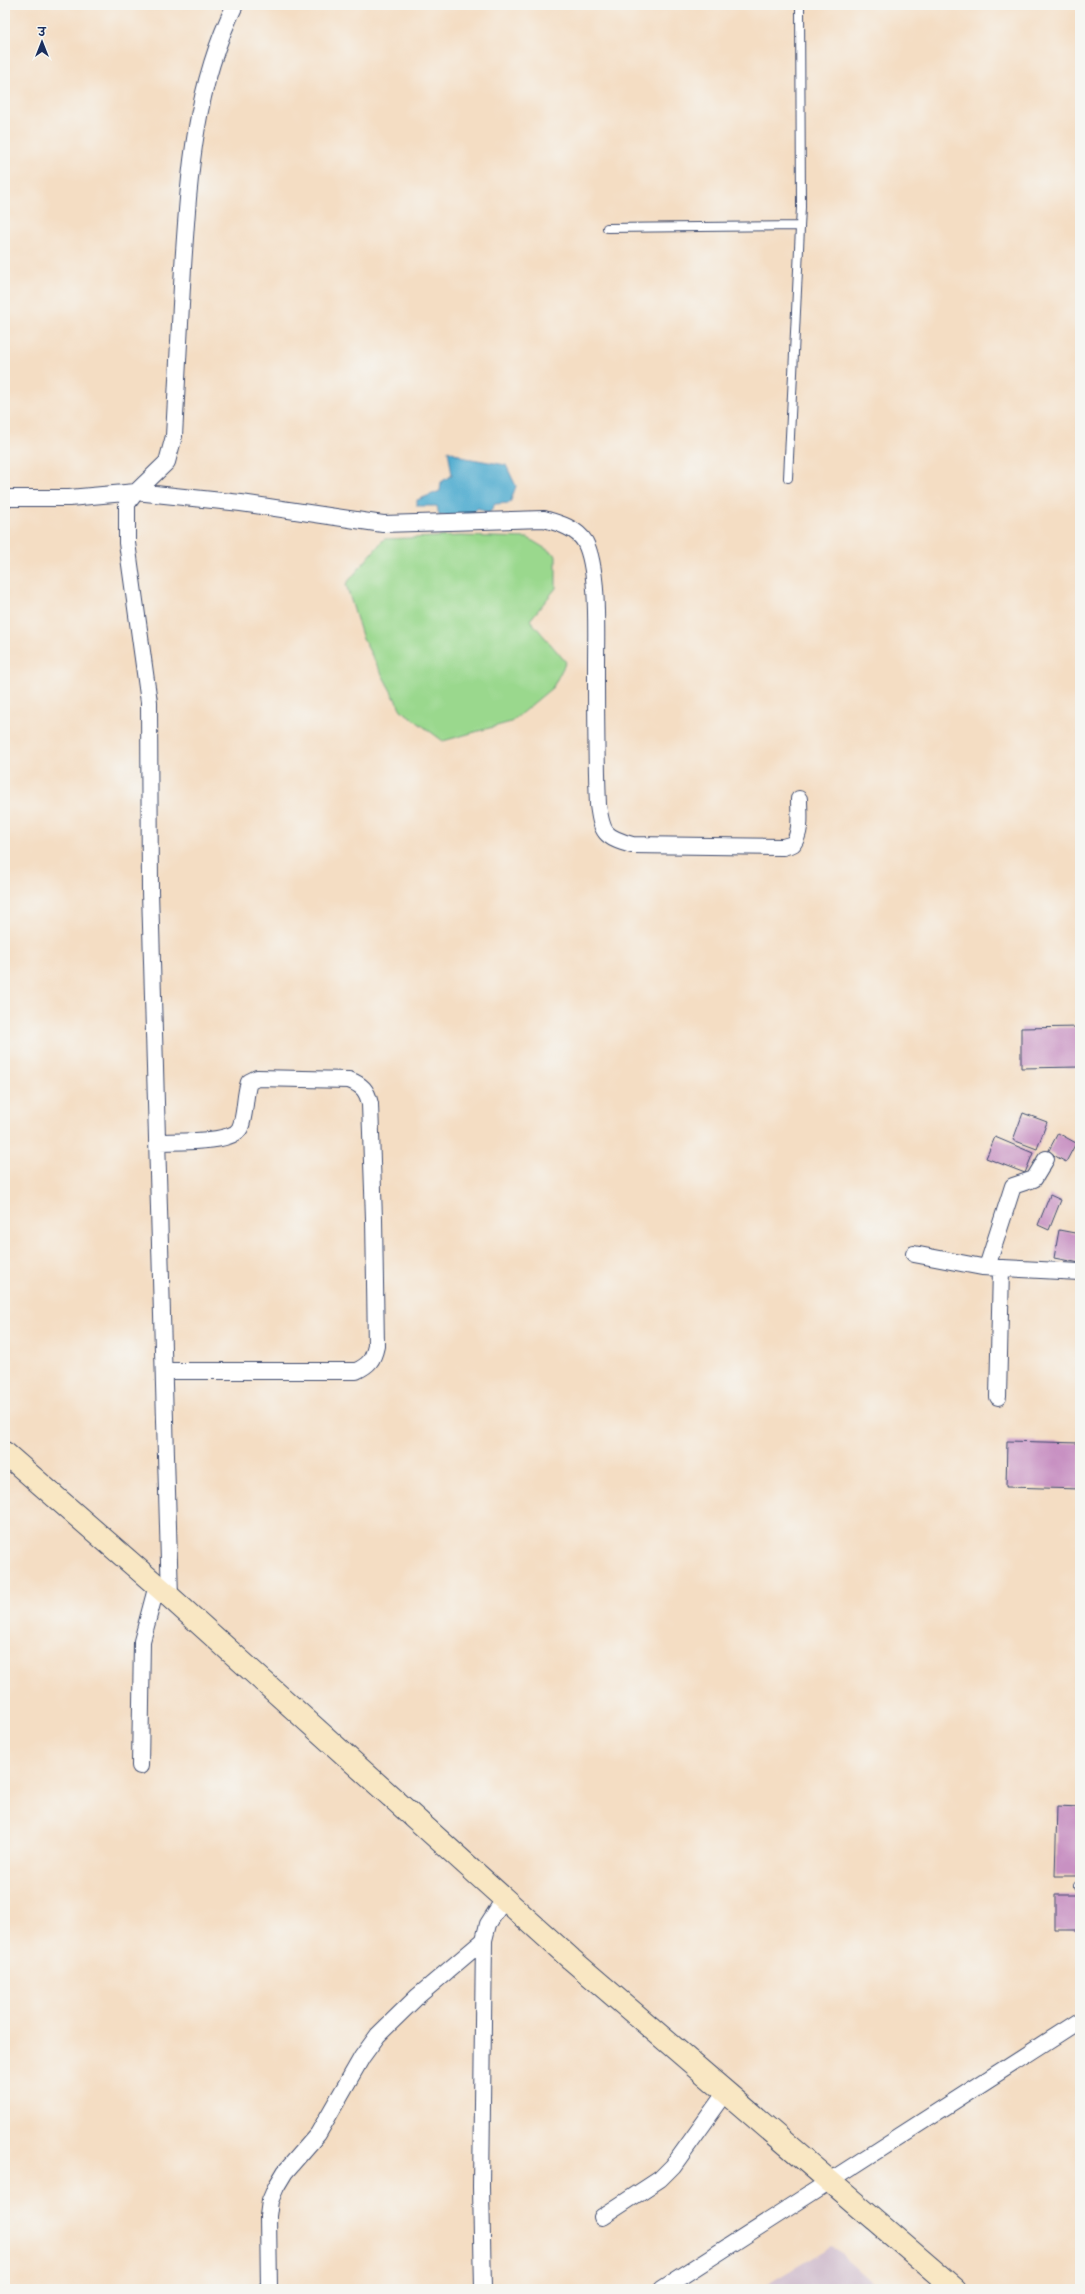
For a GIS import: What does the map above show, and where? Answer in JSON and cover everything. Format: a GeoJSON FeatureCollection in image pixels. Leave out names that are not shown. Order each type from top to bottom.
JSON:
{"type":"FeatureCollection","features":[{"type":"Feature","properties":{"kind":"street"},"geometry":{"type":"LineString","coordinates":[[140,1766],[142,1641],[164,1591],[164,1371],[150,891],[149,702],[127,543],[126,517],[127,504],[136,492],[167,462],[174,436],[189,172],[198,114],[218,48],[235,5]]}},
{"type":"Feature","properties":{"kind":"street"},"geometry":{"type":"LineString","coordinates":[[5,498],[69,498],[136,492],[233,502],[383,524],[544,519],[574,530],[584,541],[590,554],[596,603],[597,783],[601,822],[606,834],[609,837],[632,845],[783,847],[793,844],[797,838],[800,826],[799,799]]}},
{"type":"Feature","properties":{"kind":"street"},"geometry":{"type":"LineString","coordinates":[[157,1142],[219,1139],[232,1136],[240,1128],[249,1082],[257,1078],[349,1080],[360,1085],[368,1093],[370,1104],[374,1219],[376,1346],[373,1360],[366,1366],[356,1371],[164,1371]]}},
{"type":"Feature","properties":{"kind":"street"},"geometry":{"type":"LineString","coordinates":[[998,1397],[994,1268],[1013,1186],[1034,1179],[1046,1159]]}},
{"type":"Feature","properties":{"kind":"street"},"geometry":{"type":"LineString","coordinates":[[914,1254],[994,1268],[1080,1272]]}},
{"type":"Feature","properties":{"kind":"street"},"geometry":{"type":"LineString","coordinates":[[5,1453],[164,1591],[504,1899],[955,2289]]}},
{"type":"Feature","properties":{"kind":"street"},"geometry":{"type":"LineString","coordinates":[[483,2289],[481,2179],[484,1940],[488,1924],[504,1899]]}},
{"type":"Feature","properties":{"kind":"street"},"geometry":{"type":"LineString","coordinates":[[269,2289],[268,2216],[270,2201],[279,2182],[318,2134],[362,2057],[378,2035],[418,1996],[484,1940]]}},
{"type":"Feature","properties":{"kind":"street"},"geometry":{"type":"LineString","coordinates":[[662,2289],[831,2182],[1080,2020]]}},
{"type":"Feature","properties":{"kind":"street"},"geometry":{"type":"LineString","coordinates":[[602,2217],[660,2179],[673,2166],[726,2092]]}},
{"type":"Feature","properties":{"kind":"lane"},"geometry":{"type":"LineString","coordinates":[[788,478],[800,226],[800,5]]}},
{"type":"Feature","properties":{"kind":"lane"},"geometry":{"type":"LineString","coordinates":[[607,228],[800,226]]}},
{"type":"Feature","properties":{"kind":"shaded area"},"geometry":{"type":"Polygon","coordinates":[[[832,2246],[880,2289],[759,2289],[832,2246]]]}},
{"type":"Feature","properties":{"kind":"green space"},"geometry":{"type":"Polygon","coordinates":[[[460,536],[528,538],[556,555],[556,588],[530,620],[566,662],[553,687],[511,722],[443,741],[401,710],[363,639],[346,584],[384,539],[460,536]]]}},
{"type":"Feature","properties":{"kind":"water"},"geometry":{"type":"Polygon","coordinates":[[[448,450],[466,458],[506,465],[516,486],[510,503],[495,504],[489,514],[478,508],[472,514],[439,516],[437,506],[417,506],[417,500],[440,491],[441,482],[452,475],[448,450]]]}},
{"type":"Feature","properties":{"kind":"building"},"geometry":{"type":"Polygon","coordinates":[[[1080,1027],[1080,1067],[1021,1068],[1021,1028],[1080,1027]]]}},
{"type":"Feature","properties":{"kind":"building"},"geometry":{"type":"Polygon","coordinates":[[[1023,1113],[1047,1122],[1037,1149],[1013,1140],[1023,1113]]]}},
{"type":"Feature","properties":{"kind":"building"},"geometry":{"type":"Polygon","coordinates":[[[1058,1133],[1076,1143],[1066,1162],[1048,1152],[1058,1133]]]}},
{"type":"Feature","properties":{"kind":"building"},"geometry":{"type":"Polygon","coordinates":[[[995,1137],[1033,1153],[1025,1173],[986,1158],[995,1137]]]}},
{"type":"Feature","properties":{"kind":"building"},"geometry":{"type":"Polygon","coordinates":[[[1050,1195],[1061,1200],[1049,1230],[1038,1225],[1050,1195]]]}},
{"type":"Feature","properties":{"kind":"building"},"geometry":{"type":"Polygon","coordinates":[[[1059,1230],[1080,1234],[1080,1263],[1054,1258],[1059,1230]]]}},
{"type":"Feature","properties":{"kind":"building"},"geometry":{"type":"Polygon","coordinates":[[[1007,1441],[1080,1443],[1080,1489],[1006,1487],[1007,1441]]]}},
{"type":"Feature","properties":{"kind":"building"},"geometry":{"type":"Polygon","coordinates":[[[1057,1806],[1080,1807],[1080,1876],[1055,1876],[1057,1806]]]}},
{"type":"Feature","properties":{"kind":"building"},"geometry":{"type":"Polygon","coordinates":[[[1055,1895],[1080,1895],[1080,1930],[1055,1930],[1055,1895]]]}}]}
